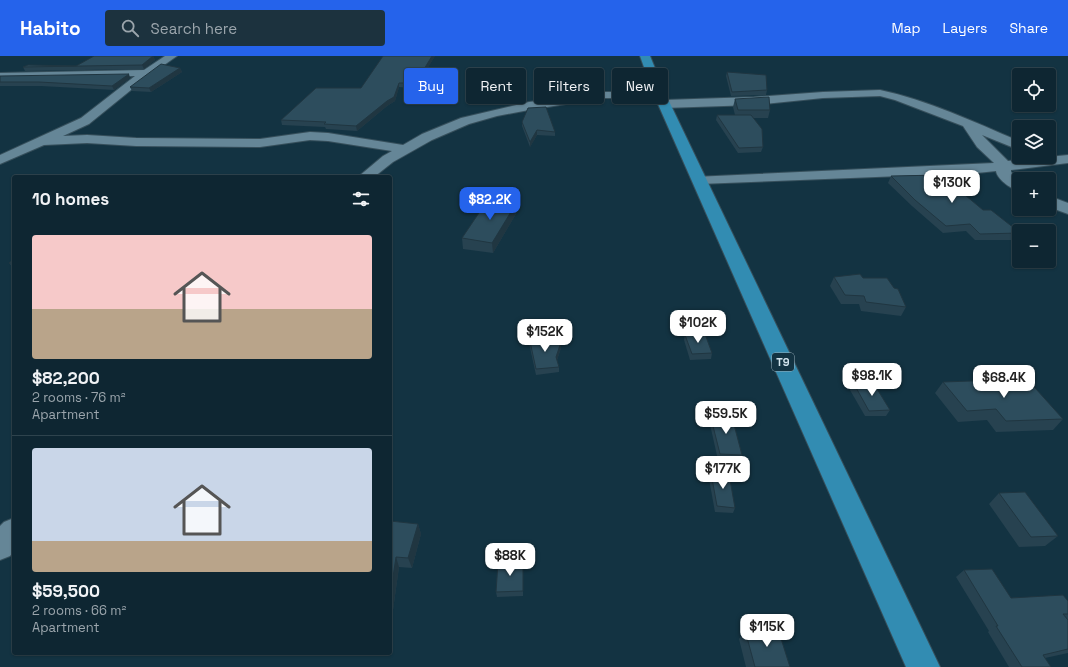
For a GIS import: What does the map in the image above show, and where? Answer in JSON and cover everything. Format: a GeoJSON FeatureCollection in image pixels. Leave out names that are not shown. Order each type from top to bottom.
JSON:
{"type":"FeatureCollection","features":[{"type":"Feature","properties":{"kind":"highway","name":"T9"},"geometry":{"type":"LineString","coordinates":[[645,56],[650,68]]}},
{"type":"Feature","properties":{"kind":"highway","name":"T9"},"geometry":{"type":"LineString","coordinates":[[664,104],[923,667]]}},
{"type":"Feature","properties":{"kind":"street"},"geometry":{"type":"LineString","coordinates":[[0,160],[85,121],[172,56]]}},
{"type":"Feature","properties":{"kind":"street"},"geometry":{"type":"LineString","coordinates":[[0,76],[92,73],[146,74]]}},
{"type":"Feature","properties":{"kind":"street"},"geometry":{"type":"LineString","coordinates":[[668,99],[754,101],[823,95],[880,93],[898,97],[966,123],[1012,143]]}},
{"type":"Feature","properties":{"kind":"street"},"geometry":{"type":"LineString","coordinates":[[368,175],[388,159],[405,149],[427,137],[466,121],[496,113],[603,95],[612,96]]}},
{"type":"Feature","properties":{"kind":"street"},"geometry":{"type":"LineString","coordinates":[[966,123],[982,144],[1005,166]]}},
{"type":"Feature","properties":{"kind":"street"},"geometry":{"type":"LineString","coordinates":[[42,141],[87,139],[136,142],[260,143],[310,136],[328,137],[405,149]]}},
{"type":"Feature","properties":{"kind":"street"},"geometry":{"type":"LineString","coordinates":[[1056,159],[1068,159]]}},
{"type":"Feature","properties":{"kind":"street"},"geometry":{"type":"LineString","coordinates":[[699,180],[899,173],[1016,164]]}},
{"type":"Feature","properties":{"kind":"street"},"geometry":{"type":"LineString","coordinates":[[1005,166],[1003,173],[1012,180]]}},
{"type":"Feature","properties":{"kind":"street"},"geometry":{"type":"LineString","coordinates":[[1056,204],[1068,209]]}},
{"type":"Feature","properties":{"kind":"street"},"geometry":{"type":"LineString","coordinates":[[0,546],[12,533]]}},
{"type":"Feature","properties":{"kind":"building"},"geometry":{"type":"Polygon","coordinates":[[[94,56],[153,56],[142,65],[23,67],[28,65],[76,66],[94,56]]]}},
{"type":"Feature","properties":{"kind":"building"},"geometry":{"type":"Polygon","coordinates":[[[383,56],[432,56],[425,68],[404,68],[404,83],[399,83],[394,97],[356,126],[324,124],[326,122],[281,120],[316,88],[361,88],[383,56]]]}},
{"type":"Feature","properties":{"kind":"building"},"geometry":{"type":"Polygon","coordinates":[[[161,64],[180,68],[149,88],[130,87],[161,64]]]}},
{"type":"Feature","properties":{"kind":"building"},"geometry":{"type":"Polygon","coordinates":[[[727,72],[766,75],[767,90],[732,92],[727,72]]]}},
{"type":"Feature","properties":{"kind":"building"},"geometry":{"type":"Polygon","coordinates":[[[129,74],[112,86],[39,82],[0,82],[0,76],[129,74]]]}},
{"type":"Feature","properties":{"kind":"building"},"geometry":{"type":"Polygon","coordinates":[[[769,97],[770,110],[738,110],[735,99],[769,97]]]}},
{"type":"Feature","properties":{"kind":"building"},"geometry":{"type":"Polygon","coordinates":[[[546,107],[555,132],[537,130],[530,142],[522,122],[528,108],[546,107]]]}},
{"type":"Feature","properties":{"kind":"building"},"geometry":{"type":"Polygon","coordinates":[[[717,115],[751,115],[762,129],[763,147],[739,148],[717,115]]]}},
{"type":"Feature","properties":{"kind":"building"},"geometry":{"type":"Polygon","coordinates":[[[941,175],[983,210],[991,210],[1012,226],[1012,233],[980,234],[970,224],[946,226],[915,200],[891,176],[941,175]]]}},
{"type":"Feature","properties":{"kind":"building"},"geometry":{"type":"Polygon","coordinates":[[[489,198],[517,202],[492,243],[462,238],[489,198]]]}},
{"type":"Feature","properties":{"kind":"building"},"geometry":{"type":"Polygon","coordinates":[[[860,274],[863,278],[887,278],[894,288],[898,289],[906,307],[866,302],[864,296],[845,295],[834,277],[860,274]]]}},
{"type":"Feature","properties":{"kind":"building"},"geometry":{"type":"Polygon","coordinates":[[[705,334],[712,353],[692,354],[685,335],[705,334]]]}},
{"type":"Feature","properties":{"kind":"building"},"geometry":{"type":"Polygon","coordinates":[[[529,337],[561,342],[556,357],[559,367],[536,369],[529,337]]]}},
{"type":"Feature","properties":{"kind":"building"},"geometry":{"type":"Polygon","coordinates":[[[1027,379],[1063,419],[1006,421],[996,409],[967,411],[943,382],[1027,379]]]}},
{"type":"Feature","properties":{"kind":"building"},"geometry":{"type":"Polygon","coordinates":[[[854,384],[874,384],[890,410],[869,411],[854,384]]]}},
{"type":"Feature","properties":{"kind":"building"},"geometry":{"type":"Polygon","coordinates":[[[710,414],[732,417],[742,455],[720,454],[710,414]]]}},
{"type":"Feature","properties":{"kind":"building"},"geometry":{"type":"Polygon","coordinates":[[[711,473],[729,474],[735,508],[717,506],[711,473]]]}},
{"type":"Feature","properties":{"kind":"building"},"geometry":{"type":"Polygon","coordinates":[[[1025,492],[1058,536],[1031,537],[999,493],[1025,492]]]}},
{"type":"Feature","properties":{"kind":"building"},"geometry":{"type":"Polygon","coordinates":[[[392,521],[418,524],[408,558],[396,557],[392,584],[392,521]]]}},
{"type":"Feature","properties":{"kind":"building"},"geometry":{"type":"Polygon","coordinates":[[[498,563],[523,563],[523,591],[496,592],[498,563]]]}},
{"type":"Feature","properties":{"kind":"building"},"geometry":{"type":"Polygon","coordinates":[[[992,569],[1011,598],[1063,595],[1068,601],[1068,614],[1063,614],[1068,620],[1068,649],[1043,655],[1051,667],[1022,667],[996,626],[998,626],[964,570],[992,569]]]}},
{"type":"Feature","properties":{"kind":"building"},"geometry":{"type":"Polygon","coordinates":[[[778,629],[790,667],[755,667],[745,630],[778,629]]]}}]}
